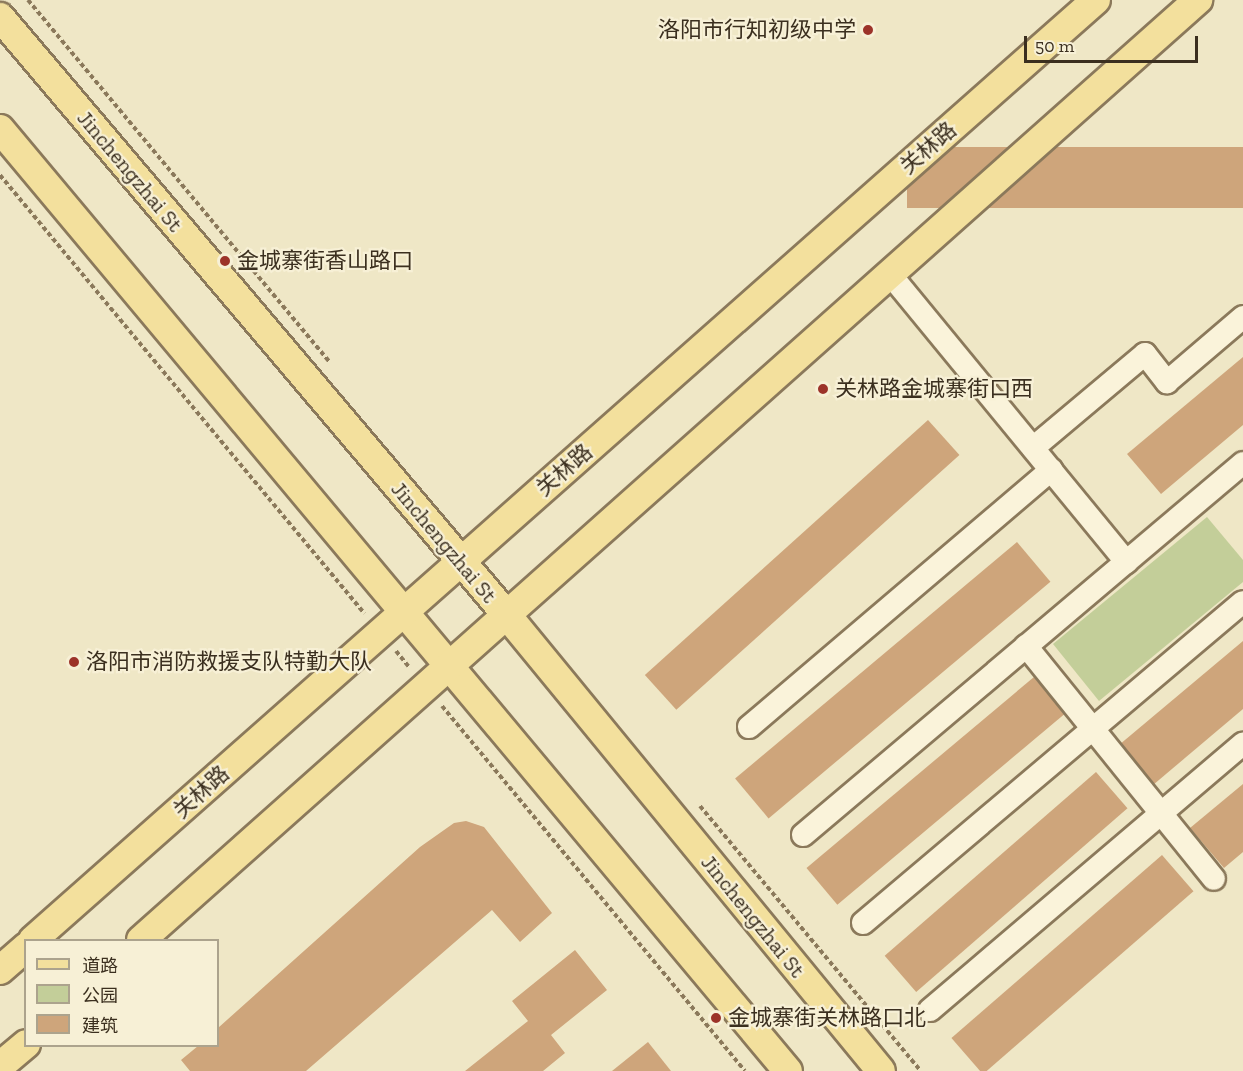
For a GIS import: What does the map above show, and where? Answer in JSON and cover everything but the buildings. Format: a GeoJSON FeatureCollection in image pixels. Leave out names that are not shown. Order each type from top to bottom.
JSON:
{"type":"FeatureCollection","features":[{"type":"Feature","properties":{"kind":"main road","name":"关林路"},"geometry":{"type":"LineString","coordinates":[[34,939],[1096,0]]}},
{"type":"Feature","properties":{"kind":"main road"},"geometry":{"type":"LineString","coordinates":[[142,939],[1198,0]]}},
{"type":"Feature","properties":{"kind":"main road","name":"Jinchengzhai St"},"geometry":{"type":"LineString","coordinates":[[0,17],[506,614],[881,1071]]}},
{"type":"Feature","properties":{"kind":"main road"},"geometry":{"type":"LineString","coordinates":[[0,129],[450,664],[788,1071]]}},
{"type":"Feature","properties":{"kind":"main road"},"geometry":{"type":"LineString","coordinates":[[0,970],[24,949]]}},
{"type":"Feature","properties":{"kind":"main road"},"geometry":{"type":"LineString","coordinates":[[0,1066],[24,1046]]}},
{"type":"Feature","properties":{"kind":"lane"},"geometry":{"type":"LineString","coordinates":[[889,273],[1126,562]]}},
{"type":"Feature","properties":{"kind":"lane"},"geometry":{"type":"LineString","coordinates":[[1033,448],[1145,354],[1167,382],[1243,317]]}},
{"type":"Feature","properties":{"kind":"lane"},"geometry":{"type":"LineString","coordinates":[[803,836],[1243,463]]}},
{"type":"Feature","properties":{"kind":"lane"},"geometry":{"type":"LineString","coordinates":[[749,727],[1051,470]]}},
{"type":"Feature","properties":{"kind":"lane"},"geometry":{"type":"LineString","coordinates":[[863,922],[1243,602]]}},
{"type":"Feature","properties":{"kind":"lane"},"geometry":{"type":"LineString","coordinates":[[1026,646],[1214,879]]}},
{"type":"Feature","properties":{"kind":"lane"},"geometry":{"type":"LineString","coordinates":[[930,1010],[1243,744]]}},
{"type":"Feature","properties":{"kind":"green space"},"geometry":{"type":"Polygon","coordinates":[[[1207,517],[1243,560],[1243,582],[1099,701],[1053,644],[1207,517]]]}},
{"type":"Feature","properties":{"kind":"place","name":"洛阳市行知初级中学"},"geometry":{"type":"Point","coordinates":[868,30]}},
{"type":"Feature","properties":{"kind":"place","name":"金城寨街香山路口"},"geometry":{"type":"Point","coordinates":[225,261]}},
{"type":"Feature","properties":{"kind":"place","name":"关林路金城寨街口西"},"geometry":{"type":"Point","coordinates":[823,389]}},
{"type":"Feature","properties":{"kind":"place","name":"洛阳市消防救援支队特勤大队"},"geometry":{"type":"Point","coordinates":[74,662]}},
{"type":"Feature","properties":{"kind":"place","name":"金城寨街关林路口北"},"geometry":{"type":"Point","coordinates":[716,1018]}}]}
